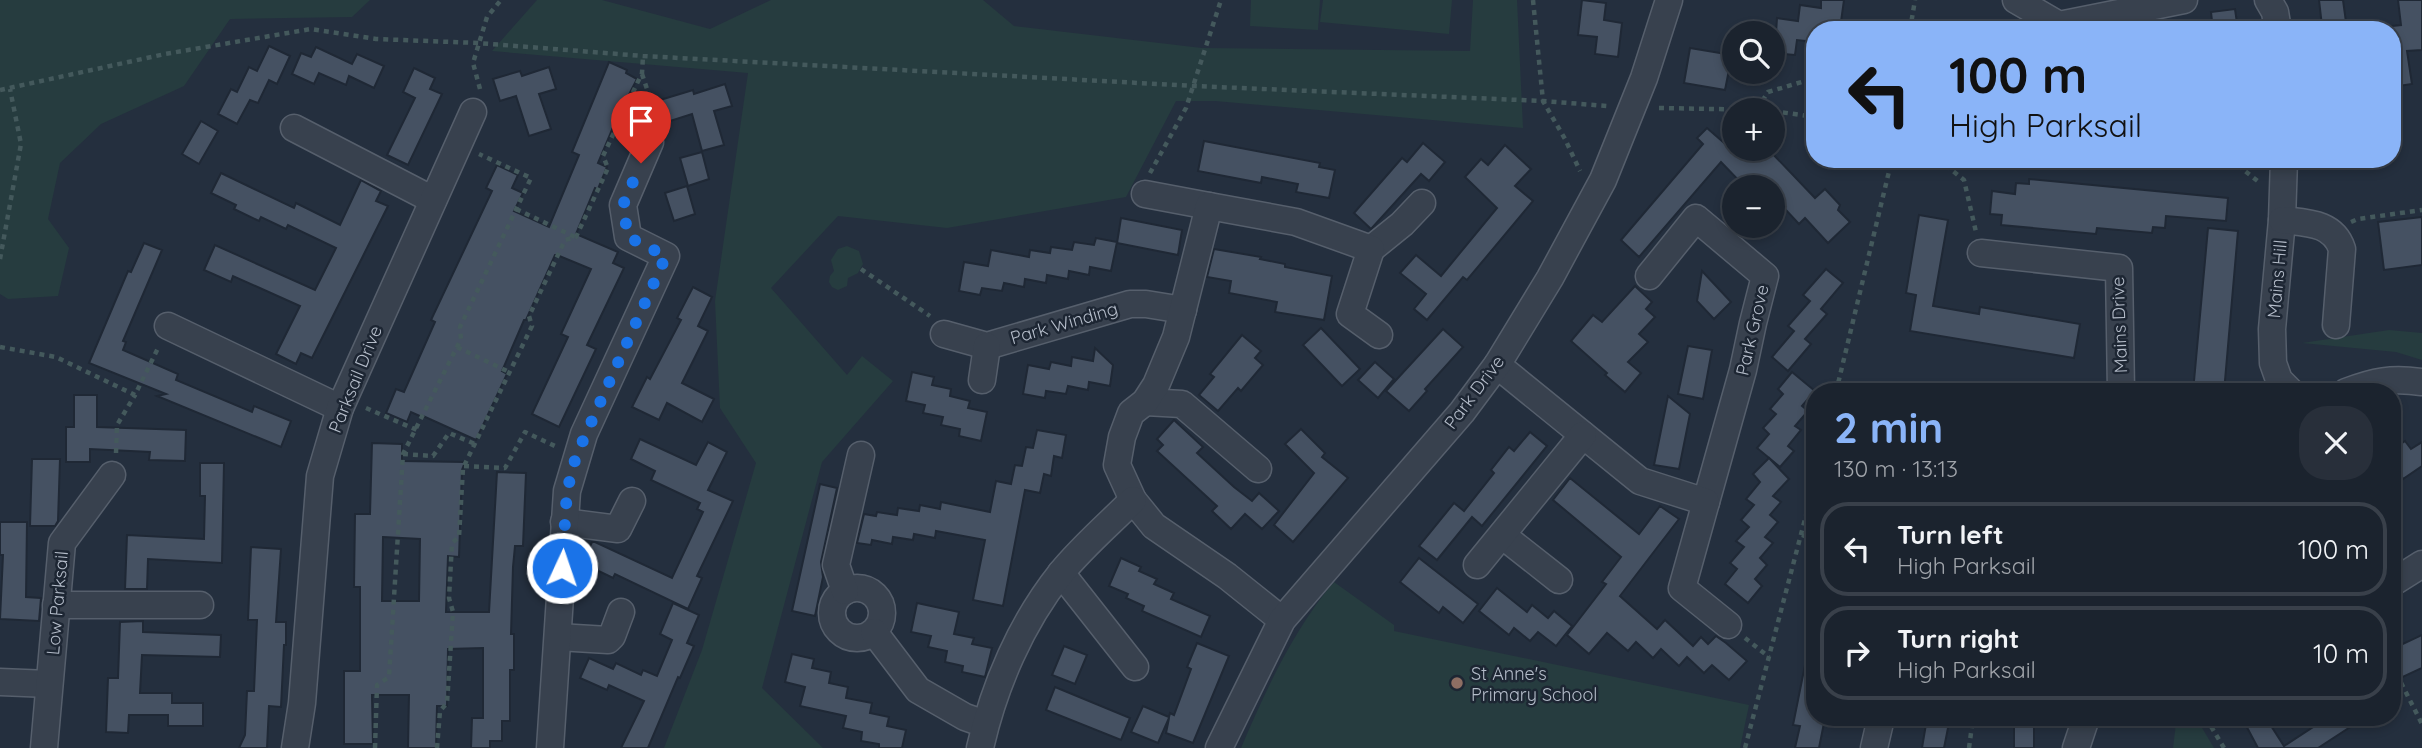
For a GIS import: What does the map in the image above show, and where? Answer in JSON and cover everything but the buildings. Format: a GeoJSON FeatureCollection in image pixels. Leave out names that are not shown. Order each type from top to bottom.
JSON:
{"type":"FeatureCollection","features":[{"type":"Feature","properties":{"kind":"street","name":"Park Drive"},"geometry":{"type":"LineString","coordinates":[[1219,748],[1282,620],[1462,412],[1497,365],[1550,278],[1598,189],[1644,78],[1669,0]]}},
{"type":"Feature","properties":{"kind":"street"},"geometry":{"type":"LineString","coordinates":[[2016,0],[2052,21]]}},
{"type":"Feature","properties":{"kind":"street"},"geometry":{"type":"LineString","coordinates":[[2079,21],[2184,0]]}},
{"type":"Feature","properties":{"kind":"street"},"geometry":{"type":"LineString","coordinates":[[2268,0],[2276,21]]}},
{"type":"Feature","properties":{"kind":"street","name":"Parksail Drive"},"geometry":{"type":"LineString","coordinates":[[295,748],[302,703],[320,476],[340,408],[472,114]]}},
{"type":"Feature","properties":{"kind":"street"},"geometry":{"type":"LineString","coordinates":[[294,128],[433,200]]}},
{"type":"Feature","properties":{"kind":"street"},"geometry":{"type":"LineString","coordinates":[[550,748],[567,491],[576,456],[666,256],[628,237],[623,205],[650,142]]}},
{"type":"Feature","properties":{"kind":"street","name":"Mains Hill"},"geometry":{"type":"LineString","coordinates":[[2282,383],[2273,363],[2272,329],[2284,168]]}},
{"type":"Feature","properties":{"kind":"street"},"geometry":{"type":"LineString","coordinates":[[1145,194],[1296,222],[1371,249]]}},
{"type":"Feature","properties":{"kind":"street"},"geometry":{"type":"LineString","coordinates":[[1379,335],[1350,314],[1371,249],[1422,203]]}},
{"type":"Feature","properties":{"kind":"street"},"geometry":{"type":"LineString","coordinates":[[1209,206],[1176,337],[1156,385],[1145,402],[1131,413],[1116,465],[1133,500],[1154,526],[1227,576],[1282,620]]}},
{"type":"Feature","properties":{"kind":"street","name":"Park Grove"},"geometry":{"type":"LineString","coordinates":[[1649,276],[1696,218],[1765,276],[1752,323],[1744,370],[1682,588],[1728,625]]}},
{"type":"Feature","properties":{"kind":"street"},"geometry":{"type":"LineString","coordinates":[[2282,220],[2319,225],[2330,230],[2339,239],[2342,249],[2336,325]]}},
{"type":"Feature","properties":{"kind":"street","name":"Mains Drive"},"geometry":{"type":"LineString","coordinates":[[1981,253],[2119,268],[2121,383]]}},
{"type":"Feature","properties":{"kind":"street","name":"Park Winding"},"geometry":{"type":"LineString","coordinates":[[944,334],[987,346],[1130,304],[1183,310]]}},
{"type":"Feature","properties":{"kind":"street"},"geometry":{"type":"LineString","coordinates":[[168,326],[340,408]]}},
{"type":"Feature","properties":{"kind":"street","name":"Park Winding"},"geometry":{"type":"LineString","coordinates":[[982,380],[987,346]]}},
{"type":"Feature","properties":{"kind":"street"},"geometry":{"type":"LineString","coordinates":[[1497,365],[1640,481],[1706,502]]}},
{"type":"Feature","properties":{"kind":"street"},"geometry":{"type":"LineString","coordinates":[[2371,383],[2396,379],[2422,382]]}},
{"type":"Feature","properties":{"kind":"street"},"geometry":{"type":"LineString","coordinates":[[1145,402],[1182,404],[1258,469]]}},
{"type":"Feature","properties":{"kind":"street"},"geometry":{"type":"LineString","coordinates":[[1477,565],[1583,435]]}},
{"type":"Feature","properties":{"kind":"street"},"geometry":{"type":"LineString","coordinates":[[845,591],[835,565],[861,455]]}},
{"type":"Feature","properties":{"kind":"street","name":"Low Parksail"},"geometry":{"type":"LineString","coordinates":[[44,748],[62,543],[113,475]]}},
{"type":"Feature","properties":{"kind":"street"},"geometry":{"type":"LineString","coordinates":[[983,736],[994,698],[1021,635],[1061,573],[1133,500]]}},
{"type":"Feature","properties":{"kind":"street"},"geometry":{"type":"LineString","coordinates":[[564,522],[618,528],[632,501]]}},
{"type":"Feature","properties":{"kind":"street"},"geometry":{"type":"LineString","coordinates":[[1502,535],[1559,580]]}},
{"type":"Feature","properties":{"kind":"street"},"geometry":{"type":"LineString","coordinates":[[2401,577],[2422,564]]}},
{"type":"Feature","properties":{"kind":"street"},"geometry":{"type":"LineString","coordinates":[[1061,573],[1135,667]]}},
{"type":"Feature","properties":{"kind":"street"},"geometry":{"type":"LineString","coordinates":[[861,588],[875,595],[882,610],[882,618],[874,632],[868,636],[852,638],[839,631],[835,625],[832,610],[834,602],[845,591],[861,588]]}},
{"type":"Feature","properties":{"kind":"street"},"geometry":{"type":"LineString","coordinates":[[56,605],[200,605]]}},
{"type":"Feature","properties":{"kind":"street"},"geometry":{"type":"LineString","coordinates":[[558,637],[608,640],[621,612]]}},
{"type":"Feature","properties":{"kind":"street"},"geometry":{"type":"LineString","coordinates":[[874,632],[918,690],[965,717],[983,736]]}},
{"type":"Feature","properties":{"kind":"street"},"geometry":{"type":"LineString","coordinates":[[0,682],[49,684]]}},
{"type":"Feature","properties":{"kind":"street"},"geometry":{"type":"LineString","coordinates":[[1874,748],[1879,726]]}},
{"type":"Feature","properties":{"kind":"street"},"geometry":{"type":"LineString","coordinates":[[2076,748],[2083,726]]}},
{"type":"Feature","properties":{"kind":"street"},"geometry":{"type":"LineString","coordinates":[[44,748],[59,748]]}},
{"type":"Feature","properties":{"kind":"path"},"geometry":{"type":"LineString","coordinates":[[472,114],[485,107],[473,63],[478,43],[487,17],[501,0]]}},
{"type":"Feature","properties":{"kind":"path"},"geometry":{"type":"LineString","coordinates":[[1145,194],[1151,171],[1186,108],[1221,0]]}},
{"type":"Feature","properties":{"kind":"path"},"geometry":{"type":"LineString","coordinates":[[1533,0],[1543,101],[1582,176],[1598,189]]}},
{"type":"Feature","properties":{"kind":"path"},"geometry":{"type":"LineString","coordinates":[[1912,21],[1915,0]]}},
{"type":"Feature","properties":{"kind":"path"},"geometry":{"type":"LineString","coordinates":[[0,90],[164,54],[311,29],[376,39],[478,43],[643,56],[1608,106]]}},
{"type":"Feature","properties":{"kind":"path"},"geometry":{"type":"LineString","coordinates":[[437,748],[440,711],[447,703],[453,612],[449,597],[452,543],[459,537],[464,466],[531,326],[529,316],[565,240],[576,237],[608,168],[603,156],[642,73],[643,56]]}},
{"type":"Feature","properties":{"kind":"path"},"geometry":{"type":"LineString","coordinates":[[642,73],[659,124],[650,142]]}},
{"type":"Feature","properties":{"kind":"path"},"geometry":{"type":"LineString","coordinates":[[1764,98],[1768,92],[1806,81]]}},
{"type":"Feature","properties":{"kind":"path"},"geometry":{"type":"LineString","coordinates":[[0,259],[21,144],[10,89]]}},
{"type":"Feature","properties":{"kind":"path"},"geometry":{"type":"LineString","coordinates":[[1659,108],[1722,109]]}},
{"type":"Feature","properties":{"kind":"path"},"geometry":{"type":"LineString","coordinates":[[1785,113],[1806,116]]}},
{"type":"Feature","properties":{"kind":"path"},"geometry":{"type":"LineString","coordinates":[[375,748],[377,685],[389,677],[404,454],[461,339],[460,327],[531,178],[458,144]]}},
{"type":"Feature","properties":{"kind":"path"},"geometry":{"type":"LineString","coordinates":[[1838,383],[1890,168]]}},
{"type":"Feature","properties":{"kind":"path"},"geometry":{"type":"LineString","coordinates":[[1949,168],[1964,180],[1981,253]]}},
{"type":"Feature","properties":{"kind":"path"},"geometry":{"type":"LineString","coordinates":[[516,209],[576,237]]}},
{"type":"Feature","properties":{"kind":"path"},"geometry":{"type":"LineString","coordinates":[[2330,230],[2358,219],[2422,210]]}},
{"type":"Feature","properties":{"kind":"path"},"geometry":{"type":"LineString","coordinates":[[861,269],[932,318],[944,334]]}},
{"type":"Feature","properties":{"kind":"path"},"geometry":{"type":"LineString","coordinates":[[113,475],[117,425],[135,395],[168,326]]}},
{"type":"Feature","properties":{"kind":"path"},"geometry":{"type":"LineString","coordinates":[[0,347],[56,357],[135,395]]}},
{"type":"Feature","properties":{"kind":"path"},"geometry":{"type":"LineString","coordinates":[[457,347],[509,372]]}},
{"type":"Feature","properties":{"kind":"path"},"geometry":{"type":"LineString","coordinates":[[388,417],[417,430]]}},
{"type":"Feature","properties":{"kind":"path"},"geometry":{"type":"LineString","coordinates":[[464,466],[505,468],[525,432],[576,456]]}},
{"type":"Feature","properties":{"kind":"path"},"geometry":{"type":"LineString","coordinates":[[404,454],[433,456],[449,433],[475,444]]}},
{"type":"Feature","properties":{"kind":"path"},"geometry":{"type":"LineString","coordinates":[[1745,748],[1806,518]]}},
{"type":"Feature","properties":{"kind":"path"},"geometry":{"type":"LineString","coordinates":[[1802,535],[1806,537]]}},
{"type":"Feature","properties":{"kind":"path"},"geometry":{"type":"LineString","coordinates":[[2401,683],[2422,724]]}},
{"type":"Feature","properties":{"kind":"path"},"geometry":{"type":"LineString","coordinates":[[1969,748],[1972,726]]}},
{"type":"Feature","properties":{"kind":"path"},"geometry":{"type":"LineString","coordinates":[[2211,726],[2224,748]]}},
{"type":"Feature","properties":{"kind":"green space"},"geometry":{"type":"Polygon","coordinates":[[[0,0],[370,0],[352,17],[230,19],[184,86],[101,124],[60,163],[48,219],[69,248],[58,296],[8,299],[0,294],[0,0]]]}},
{"type":"Feature","properties":{"kind":"green space"},"geometry":{"type":"Polygon","coordinates":[[[537,0],[602,0],[710,29],[771,0],[983,0],[1014,26],[1202,48],[1470,51],[1473,0],[1517,0],[1523,128],[1215,101],[1176,101],[1126,197],[947,228],[838,216],[771,288],[847,375],[862,356],[893,381],[822,462],[762,688],[823,748],[664,748],[702,650],[756,463],[720,408],[715,301],[748,73],[492,51],[537,0]]]}},
{"type":"Feature","properties":{"kind":"green space"},"geometry":{"type":"Polygon","coordinates":[[[1251,0],[1320,0],[1318,30],[1250,26],[1251,0]]]}},
{"type":"Feature","properties":{"kind":"green space"},"geometry":{"type":"Polygon","coordinates":[[[1323,0],[1452,0],[1449,34],[1320,22],[1323,0]]]}},
{"type":"Feature","properties":{"kind":"green space"},"geometry":{"type":"Polygon","coordinates":[[[847,246],[859,251],[863,264],[858,273],[848,278],[847,286],[838,290],[829,282],[834,271],[831,260],[838,249],[847,246]]]}},
{"type":"Feature","properties":{"kind":"green space"},"geometry":{"type":"Polygon","coordinates":[[[2389,330],[2422,333],[2422,360],[2396,352],[2302,343],[2389,330]]]}},
{"type":"Feature","properties":{"kind":"green space","name":"St Anne's Primary School"},"geometry":{"type":"Polygon","coordinates":[[[1334,582],[1394,625],[1394,631],[1749,705],[1740,748],[1241,748],[1293,640],[1334,582]]]}},
{"type":"Feature","properties":{"kind":"green space"},"geometry":{"type":"Polygon","coordinates":[[[2176,726],[2201,726],[2214,748],[2173,748],[2176,726]]]}},
{"type":"Feature","properties":{"kind":"place","name":"St Anne's Primary School"},"geometry":{"type":"Point","coordinates":[1457,683]}},
{"type":"Feature","properties":{"kind":"route"},"geometry":{"type":"LineString","coordinates":[[562,568],[567,491],[576,456],[666,256],[628,237],[623,205],[641,163]]}}]}
